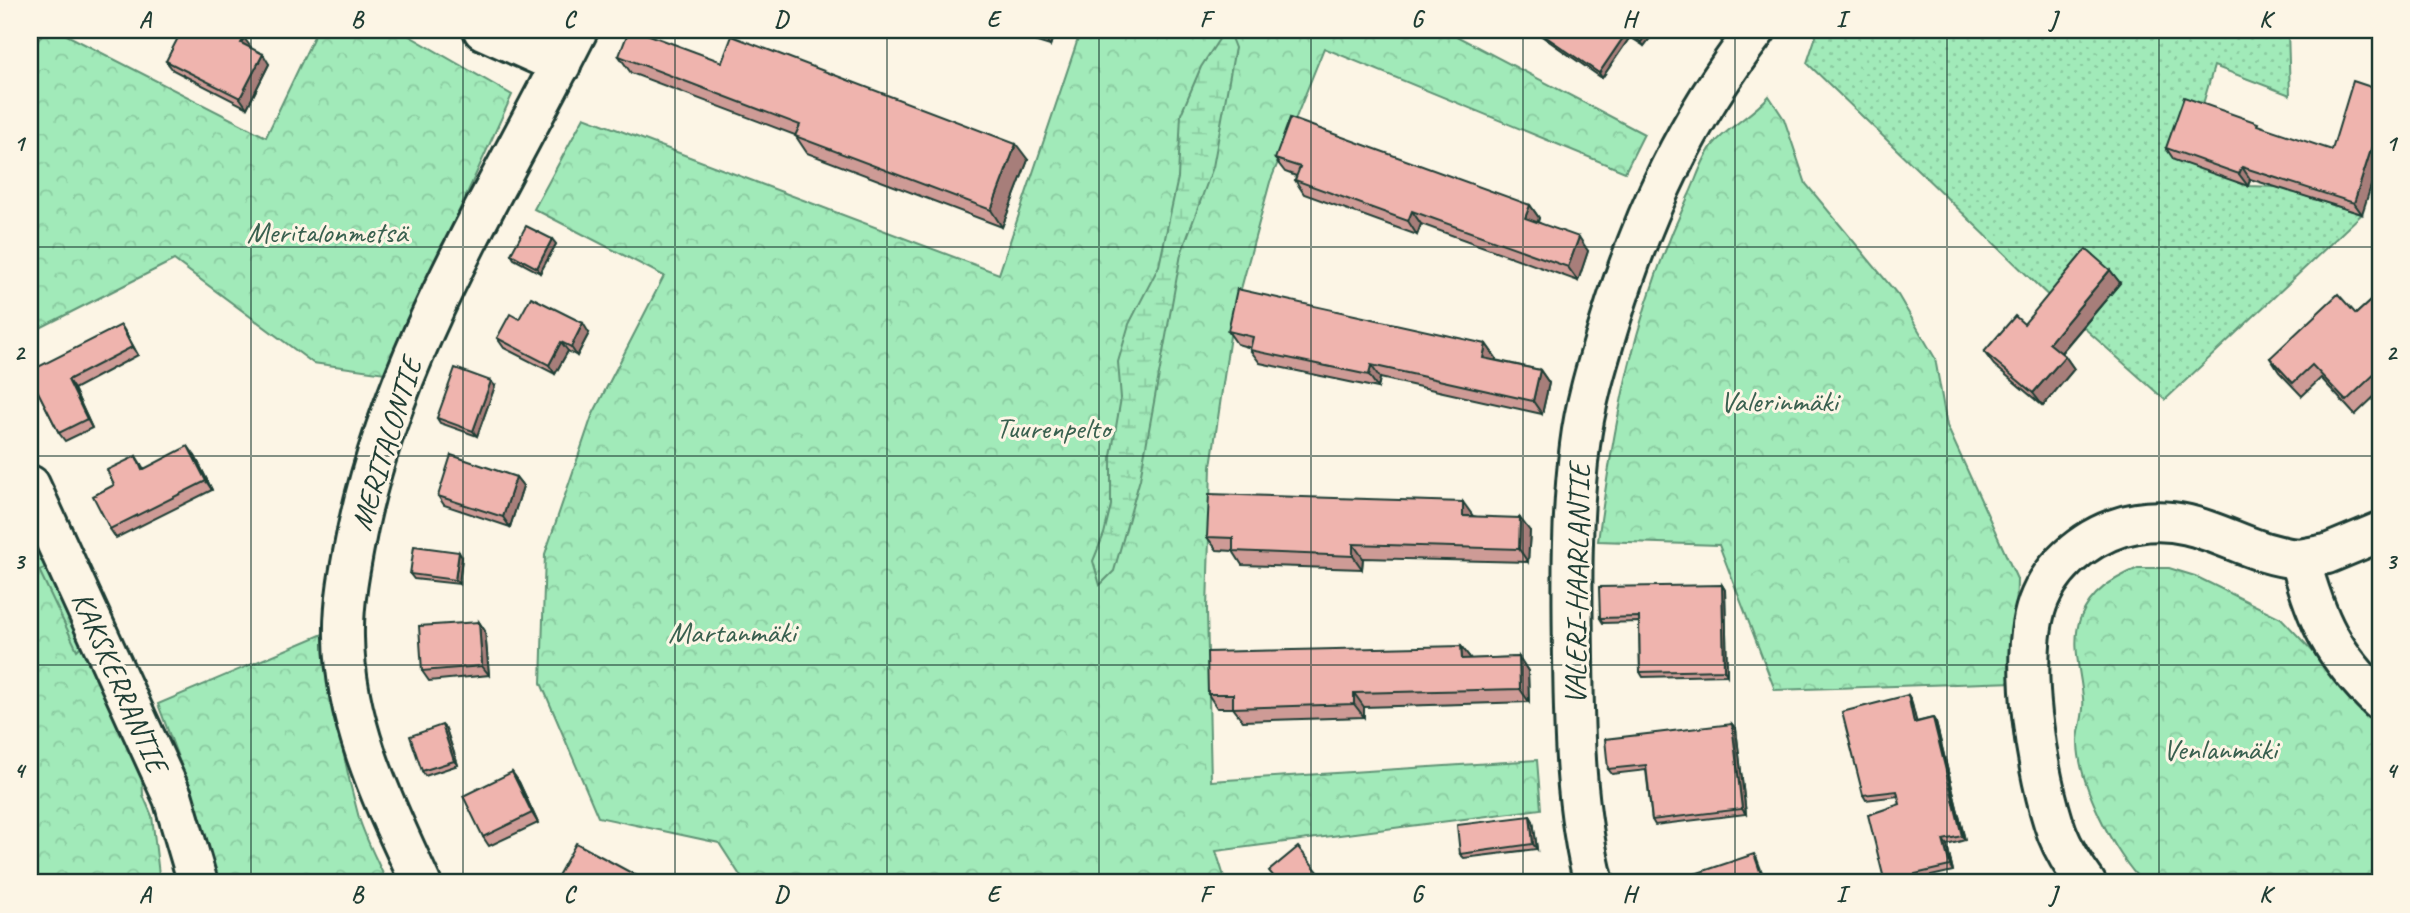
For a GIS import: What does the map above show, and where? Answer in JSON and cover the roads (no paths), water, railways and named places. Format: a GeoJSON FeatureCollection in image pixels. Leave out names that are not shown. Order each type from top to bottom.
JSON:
{"type":"FeatureCollection","features":[{"type":"Feature","properties":{"kind":"street"},"geometry":{"type":"LineString","coordinates":[[484,30],[561,65]]}},
{"type":"Feature","properties":{"kind":"street","name":"MERITALONTIE"},"geometry":{"type":"LineString","coordinates":[[421,883],[374,780],[358,731],[344,638],[354,547],[381,441],[426,323],[578,30]]}},
{"type":"Feature","properties":{"kind":"street","name":"VALERI-HAARLANTIE"},"geometry":{"type":"LineString","coordinates":[[1594,883],[1582,830],[1575,773],[1573,549],[1580,443],[1592,379],[1636,242],[1668,166],[1719,78],[1756,30]]}},
{"type":"Feature","properties":{"kind":"street","name":"KAKSKERRANTIE"},"geometry":{"type":"LineString","coordinates":[[30,485],[173,799],[198,883]]}},
{"type":"Feature","properties":{"kind":"street"},"geometry":{"type":"LineString","coordinates":[[2087,883],[2058,835],[2041,772],[2033,720],[2031,637],[2039,598],[2065,560],[2088,541],[2109,531],[2136,523],[2169,519],[2199,525],[2276,558],[2300,559],[2327,555],[2380,532]]}},
{"type":"Feature","properties":{"kind":"street"},"geometry":{"type":"LineString","coordinates":[[2300,559],[2312,604],[2324,631],[2349,671],[2380,701]]}},
{"type":"Feature","properties":{"kind":"park label","name":"Meritalonmetsä"},"geometry":{"type":"Point","coordinates":[327,232]}},
{"type":"Feature","properties":{"kind":"park label","name":"Valerinmäki"},"geometry":{"type":"Point","coordinates":[1779,401]}},
{"type":"Feature","properties":{"kind":"park label","name":"Tuurenpelto"},"geometry":{"type":"Point","coordinates":[1053,428]}},
{"type":"Feature","properties":{"kind":"park label","name":"Martanmäki"},"geometry":{"type":"Point","coordinates":[732,632]}},
{"type":"Feature","properties":{"kind":"park label","name":"Venlanmäki"},"geometry":{"type":"Point","coordinates":[2220,749]}}]}
